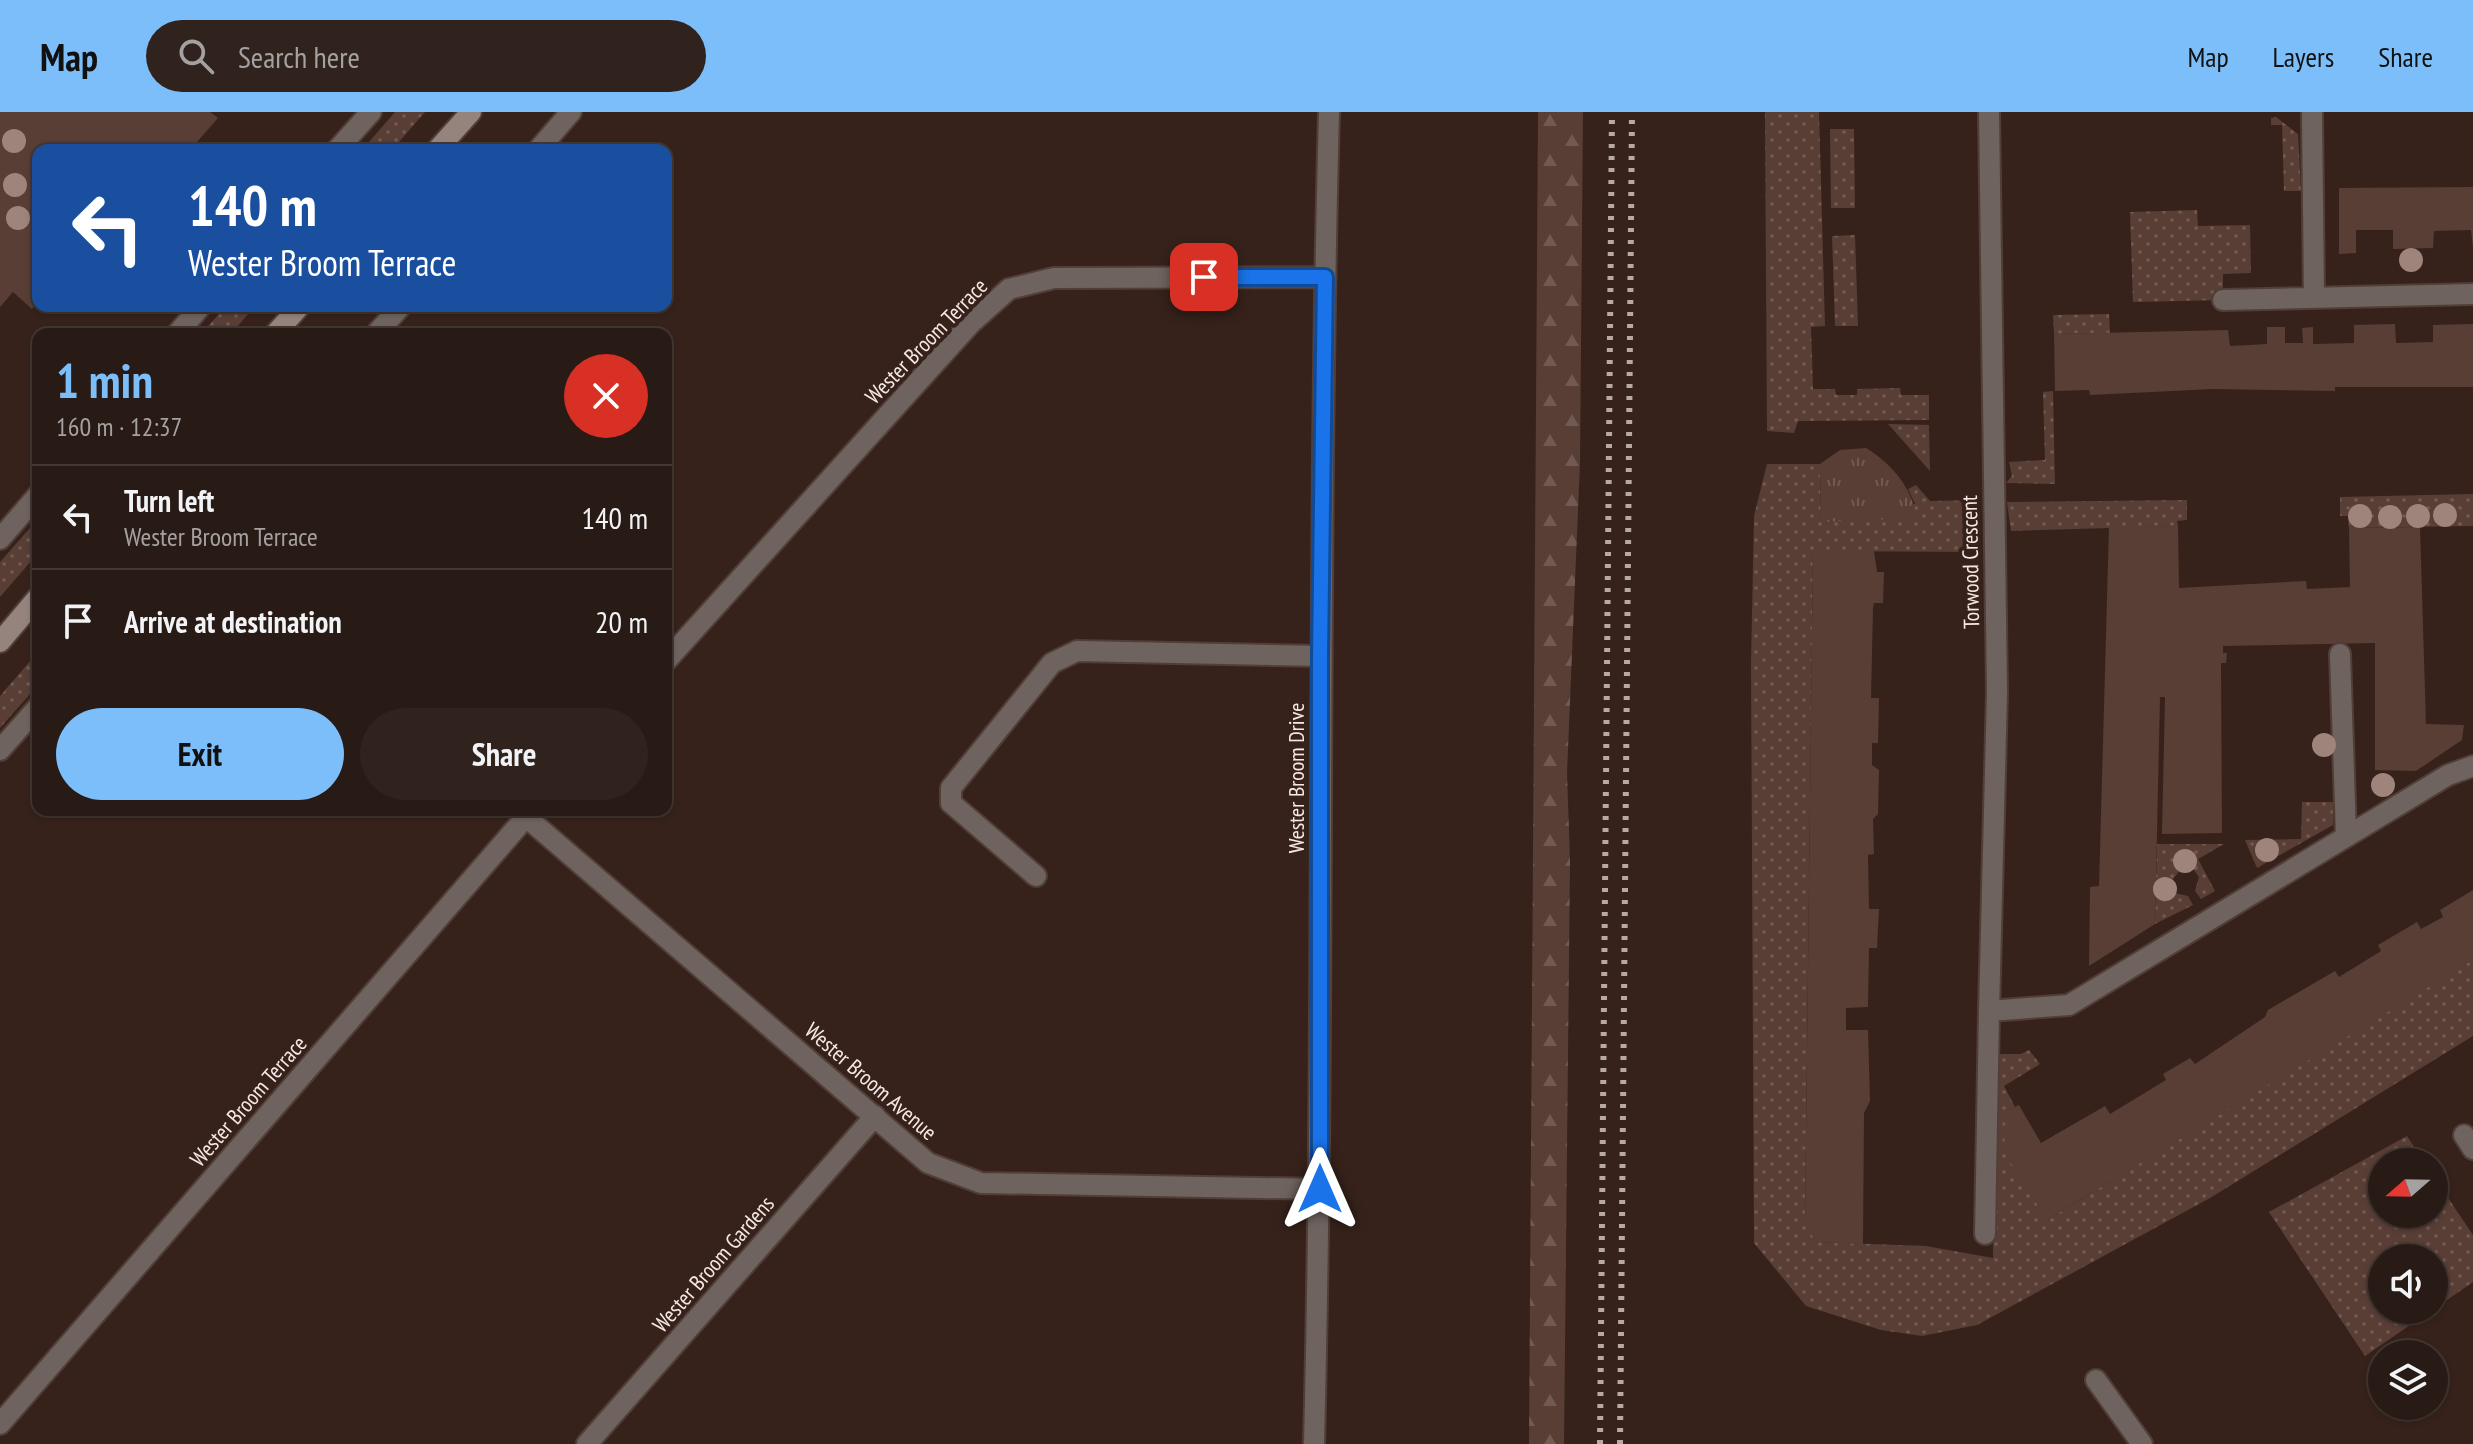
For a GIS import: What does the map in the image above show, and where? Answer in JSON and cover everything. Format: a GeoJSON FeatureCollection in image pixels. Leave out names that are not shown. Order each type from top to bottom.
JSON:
{"type":"FeatureCollection","features":[{"type":"Feature","properties":{"kind":"main road"},"geometry":{"type":"LineString","coordinates":[[442,144],[471,112]]}},
{"type":"Feature","properties":{"kind":"main road"},"geometry":{"type":"LineString","coordinates":[[280,328],[295,312]]}},
{"type":"Feature","properties":{"kind":"main road"},"geometry":{"type":"LineString","coordinates":[[0,642],[32,604]]}},
{"type":"Feature","properties":{"kind":"street"},"geometry":{"type":"LineString","coordinates":[[342,144],[371,112]]}},
{"type":"Feature","properties":{"kind":"street"},"geometry":{"type":"LineString","coordinates":[[543,144],[571,112]]}},
{"type":"Feature","properties":{"kind":"street","name":"Wester Broom Drive"},"geometry":{"type":"LineString","coordinates":[[1314,1444],[1320,1189],[1320,656],[1329,112]]}},
{"type":"Feature","properties":{"kind":"street","name":"Torwood Crescent"},"geometry":{"type":"LineString","coordinates":[[1985,1234],[1997,692],[1989,112]]}},
{"type":"Feature","properties":{"kind":"street"},"geometry":{"type":"LineString","coordinates":[[2312,112],[2314,298]]}},
{"type":"Feature","properties":{"kind":"street","name":"Wester Broom Terrace"},"geometry":{"type":"LineString","coordinates":[[672,654],[971,323],[1009,289],[1054,278],[1325,277]]}},
{"type":"Feature","properties":{"kind":"street"},"geometry":{"type":"LineString","coordinates":[[2223,300],[2473,294]]}},
{"type":"Feature","properties":{"kind":"street"},"geometry":{"type":"LineString","coordinates":[[182,328],[196,312]]}},
{"type":"Feature","properties":{"kind":"street"},"geometry":{"type":"LineString","coordinates":[[381,328],[396,312]]}},
{"type":"Feature","properties":{"kind":"street"},"geometry":{"type":"LineString","coordinates":[[0,539],[32,502]]}},
{"type":"Feature","properties":{"kind":"street"},"geometry":{"type":"LineString","coordinates":[[1036,876],[951,803],[951,788],[1052,663],[1077,651],[1320,656]]}},
{"type":"Feature","properties":{"kind":"street"},"geometry":{"type":"LineString","coordinates":[[2340,654],[2346,835]]}},
{"type":"Feature","properties":{"kind":"street"},"geometry":{"type":"LineString","coordinates":[[0,750],[32,714]]}},
{"type":"Feature","properties":{"kind":"street"},"geometry":{"type":"LineString","coordinates":[[1989,1011],[2069,1005],[2346,835],[2448,775],[2473,766]]}},
{"type":"Feature","properties":{"kind":"street","name":"Wester Broom Terrace"},"geometry":{"type":"LineString","coordinates":[[0,1424],[522,816]]}},
{"type":"Feature","properties":{"kind":"street","name":"Wester Broom Avenue"},"geometry":{"type":"LineString","coordinates":[[530,816],[928,1163],[981,1183],[1320,1189]]}},
{"type":"Feature","properties":{"kind":"street","name":"Wester Broom Gardens"},"geometry":{"type":"LineString","coordinates":[[587,1444],[875,1116]]}},
{"type":"Feature","properties":{"kind":"street"},"geometry":{"type":"LineString","coordinates":[[2096,1380],[2142,1444]]}},
{"type":"Feature","properties":{"kind":"green space"},"geometry":{"type":"Polygon","coordinates":[[[0,112],[210,112],[218,118],[195,144],[32,144],[32,309],[13,292],[0,307],[0,112]]]}},
{"type":"Feature","properties":{"kind":"green space"},"geometry":{"type":"Polygon","coordinates":[[[395,112],[425,112],[397,144],[367,144],[395,112]]]}},
{"type":"Feature","properties":{"kind":"green space"},"geometry":{"type":"Polygon","coordinates":[[[1538,112],[1583,112],[1580,463],[1567,773],[1570,860],[1564,1444],[1529,1444],[1538,112]]]}},
{"type":"Feature","properties":{"kind":"green space"},"geometry":{"type":"Polygon","coordinates":[[[1765,112],[1819,112],[1825,326],[1811,327],[1813,389],[1835,389],[1836,395],[1857,395],[1857,389],[1900,388],[1901,395],[1929,395],[1929,420],[1798,421],[1794,433],[1767,431],[1765,112]]]}},
{"type":"Feature","properties":{"kind":"green space"},"geometry":{"type":"Polygon","coordinates":[[[2276,117],[2298,134],[2301,191],[2284,191],[2282,125],[2271,125],[2271,118],[2276,117]]]}},
{"type":"Feature","properties":{"kind":"green space"},"geometry":{"type":"Polygon","coordinates":[[[1830,129],[1854,129],[1855,208],[1831,208],[1830,129]]]}},
{"type":"Feature","properties":{"kind":"green space"},"geometry":{"type":"Polygon","coordinates":[[[2473,187],[2473,248],[2471,230],[2434,231],[2433,248],[2393,249],[2393,230],[2356,230],[2356,253],[2339,254],[2339,188],[2473,187]]]}},
{"type":"Feature","properties":{"kind":"green space"},"geometry":{"type":"Polygon","coordinates":[[[2197,210],[2198,226],[2250,225],[2251,273],[2223,274],[2223,300],[2133,302],[2130,212],[2197,210]]]}},
{"type":"Feature","properties":{"kind":"green space"},"geometry":{"type":"Polygon","coordinates":[[[1855,235],[1858,326],[1835,326],[1832,236],[1855,235]]]}},
{"type":"Feature","properties":{"kind":"green space"},"geometry":{"type":"Polygon","coordinates":[[[221,312],[250,312],[236,328],[206,328],[221,312]]]}},
{"type":"Feature","properties":{"kind":"green space"},"geometry":{"type":"Polygon","coordinates":[[[2109,314],[2110,333],[2054,334],[2053,315],[2109,314]]]}},
{"type":"Feature","properties":{"kind":"green space"},"geometry":{"type":"Polygon","coordinates":[[[2395,324],[2396,343],[2433,342],[2433,325],[2473,324],[2473,387],[2335,387],[2335,391],[2213,389],[2090,395],[2089,390],[2055,391],[2054,334],[2228,330],[2230,346],[2267,344],[2267,327],[2285,327],[2285,343],[2303,343],[2302,328],[2313,327],[2313,344],[2354,343],[2354,325],[2395,324]]]}},
{"type":"Feature","properties":{"kind":"green space"},"geometry":{"type":"Polygon","coordinates":[[[2053,391],[2055,484],[2006,483],[2012,476],[2009,462],[2045,460],[2043,392],[2053,391]]]}},
{"type":"Feature","properties":{"kind":"green space"},"geometry":{"type":"Polygon","coordinates":[[[1888,424],[1929,425],[1930,471],[1888,424]]]}},
{"type":"Feature","properties":{"kind":"green space"},"geometry":{"type":"Polygon","coordinates":[[[1866,448],[1884,461],[1906,487],[1917,518],[1821,522],[1820,464],[1840,450],[1866,448]]]}},
{"type":"Feature","properties":{"kind":"green space"},"geometry":{"type":"Polygon","coordinates":[[[1767,464],[1820,464],[1821,522],[1915,504],[1908,489],[1916,485],[1930,501],[1980,500],[1976,552],[1813,551],[1805,1221],[1816,1242],[1926,1246],[1993,1258],[1995,1054],[2021,1054],[2029,1050],[2040,1064],[2004,1086],[2015,1107],[2006,1111],[2047,1220],[2473,959],[2473,1036],[2210,1198],[1977,1325],[1922,1336],[1881,1330],[1806,1306],[1754,1243],[1751,663],[1754,516],[1767,464]]]}},
{"type":"Feature","properties":{"kind":"green space"},"geometry":{"type":"Polygon","coordinates":[[[2473,494],[2473,526],[2349,528],[2348,516],[2340,516],[2340,497],[2473,494]]]}},
{"type":"Feature","properties":{"kind":"green space"},"geometry":{"type":"Polygon","coordinates":[[[2187,500],[2187,520],[2177,521],[2178,526],[2011,531],[2007,502],[2187,500]]]}},
{"type":"Feature","properties":{"kind":"green space"},"geometry":{"type":"Polygon","coordinates":[[[32,526],[32,560],[0,597],[0,562],[32,526]]]}},
{"type":"Feature","properties":{"kind":"green space"},"geometry":{"type":"Polygon","coordinates":[[[2178,526],[2179,588],[2306,581],[2307,589],[2350,587],[2349,528],[2420,527],[2426,724],[2464,725],[2462,740],[2416,771],[2375,770],[2375,643],[2223,646],[2223,653],[2227,653],[2226,663],[2221,663],[2222,833],[2162,834],[2165,697],[2160,697],[2155,924],[2089,966],[2090,887],[2099,886],[2109,527],[2178,526]]]}},
{"type":"Feature","properties":{"kind":"green space"},"geometry":{"type":"Polygon","coordinates":[[[1813,550],[1874,551],[1877,572],[1884,572],[1883,603],[1874,603],[1873,608],[1871,698],[1879,698],[1878,743],[1872,743],[1872,765],[1879,770],[1878,814],[1873,819],[1874,854],[1868,855],[1869,909],[1879,909],[1877,948],[1869,948],[1868,1007],[1846,1008],[1846,1030],[1868,1030],[1870,1101],[1864,1113],[1863,1244],[1816,1242],[1805,1222],[1813,550]]]}},
{"type":"Feature","properties":{"kind":"green space"},"geometry":{"type":"Polygon","coordinates":[[[32,659],[32,692],[0,728],[0,696],[32,659]]]}},
{"type":"Feature","properties":{"kind":"green space"},"geometry":{"type":"Polygon","coordinates":[[[2302,802],[2333,802],[2333,825],[2257,868],[2245,840],[2301,839],[2302,802]]]}},
{"type":"Feature","properties":{"kind":"green space"},"geometry":{"type":"Polygon","coordinates":[[[2157,844],[2224,844],[2198,859],[2215,891],[2201,899],[2195,891],[2199,877],[2194,870],[2181,869],[2170,883],[2175,893],[2188,896],[2193,905],[2155,924],[2157,844]]]}},
{"type":"Feature","properties":{"kind":"green space"},"geometry":{"type":"Polygon","coordinates":[[[2473,890],[2473,960],[2047,1220],[2004,1152],[2006,1111],[2019,1105],[2041,1143],[2105,1106],[2110,1114],[2166,1080],[2163,1074],[2190,1058],[2195,1064],[2265,1017],[2268,1010],[2335,971],[2339,977],[2381,951],[2378,945],[2417,922],[2421,929],[2443,917],[2440,910],[2473,890]]]}},
{"type":"Feature","properties":{"kind":"green space"},"geometry":{"type":"Polygon","coordinates":[[[2407,1136],[2415,1148],[2385,1148],[2407,1136]]]}},
{"type":"Feature","properties":{"kind":"green space"},"geometry":{"type":"Polygon","coordinates":[[[2368,1157],[2368,1228],[2448,1228],[2448,1198],[2473,1235],[2473,1282],[2448,1299],[2448,1244],[2368,1244],[2368,1324],[2412,1324],[2388,1340],[2368,1340],[2368,1354],[2365,1356],[2269,1212],[2368,1157]]]}},
{"type":"Feature","properties":{"kind":"railway"},"geometry":{"type":"LineString","coordinates":[[1600,1444],[1612,112]]}},
{"type":"Feature","properties":{"kind":"railway"},"geometry":{"type":"LineString","coordinates":[[1620,1444],[1632,112]]}},
{"type":"Feature","properties":{"kind":"route"},"geometry":{"type":"LineString","coordinates":[[1204,277],[1325,277],[1320,656],[1320,1189]]}}]}
